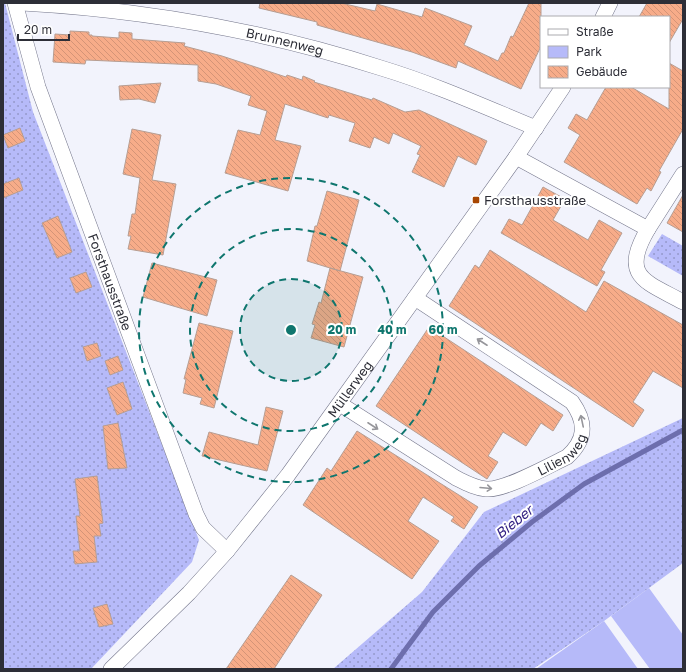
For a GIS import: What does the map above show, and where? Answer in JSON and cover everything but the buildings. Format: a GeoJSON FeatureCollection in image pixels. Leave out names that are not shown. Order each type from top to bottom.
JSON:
{"type":"FeatureCollection","features":[{"type":"Feature","properties":{"kind":"street","name":"Forsthausstraße"},"geometry":{"type":"LineString","coordinates":[[15,3],[38,87],[196,514],[212,538],[227,551]]}},
{"type":"Feature","properties":{"kind":"street","name":"Brunnenweg"},"geometry":{"type":"LineString","coordinates":[[22,3],[127,11],[194,22],[287,41],[382,68],[536,128]]}},
{"type":"Feature","properties":{"kind":"street"},"geometry":{"type":"LineString","coordinates":[[604,16],[610,3]]}},
{"type":"Feature","properties":{"kind":"street","name":"Müllerweg"},"geometry":{"type":"LineString","coordinates":[[111,669],[189,593],[227,551],[288,475],[516,157],[562,88]]}},
{"type":"Feature","properties":{"kind":"street"},"geometry":{"type":"LineString","coordinates":[[516,157],[648,229]]}},
{"type":"Feature","properties":{"kind":"street"},"geometry":{"type":"LineString","coordinates":[[683,174],[636,250],[635,261],[639,275],[645,282],[683,302]]}},
{"type":"Feature","properties":{"kind":"street","name":"Lilienweg"},"geometry":{"type":"LineString","coordinates":[[340,404],[440,469],[456,478],[481,488],[500,488],[567,457],[574,451],[583,432],[580,412],[572,402],[415,298]]}},
{"type":"Feature","properties":{"kind":"green space"},"geometry":{"type":"Polygon","coordinates":[[[3,3],[5,3],[33,112],[199,540],[192,562],[91,669],[3,669],[3,3]]]}},
{"type":"Feature","properties":{"kind":"green space"},"geometry":{"type":"Polygon","coordinates":[[[662,234],[683,246],[683,276],[648,256],[662,234]]]}},
{"type":"Feature","properties":{"kind":"green space"},"geometry":{"type":"Polygon","coordinates":[[[683,418],[683,563],[604,621],[533,669],[333,669],[422,592],[484,512],[683,418]]]}},
{"type":"Feature","properties":{"kind":"green space"},"geometry":{"type":"Polygon","coordinates":[[[649,588],[683,635],[683,669],[650,669],[611,616],[649,588]]]}},
{"type":"Feature","properties":{"kind":"green space"},"geometry":{"type":"Polygon","coordinates":[[[604,621],[638,669],[536,669],[604,621]]]}},
{"type":"Feature","properties":{"kind":"waterway","name":"Bieber"},"geometry":{"type":"LineString","coordinates":[[391,669],[433,612],[479,566],[532,522],[584,484],[683,430]]}},
{"type":"Feature","properties":{"kind":"place","name":"Forsthausstraße"},"geometry":{"type":"Point","coordinates":[476,200]}}]}
